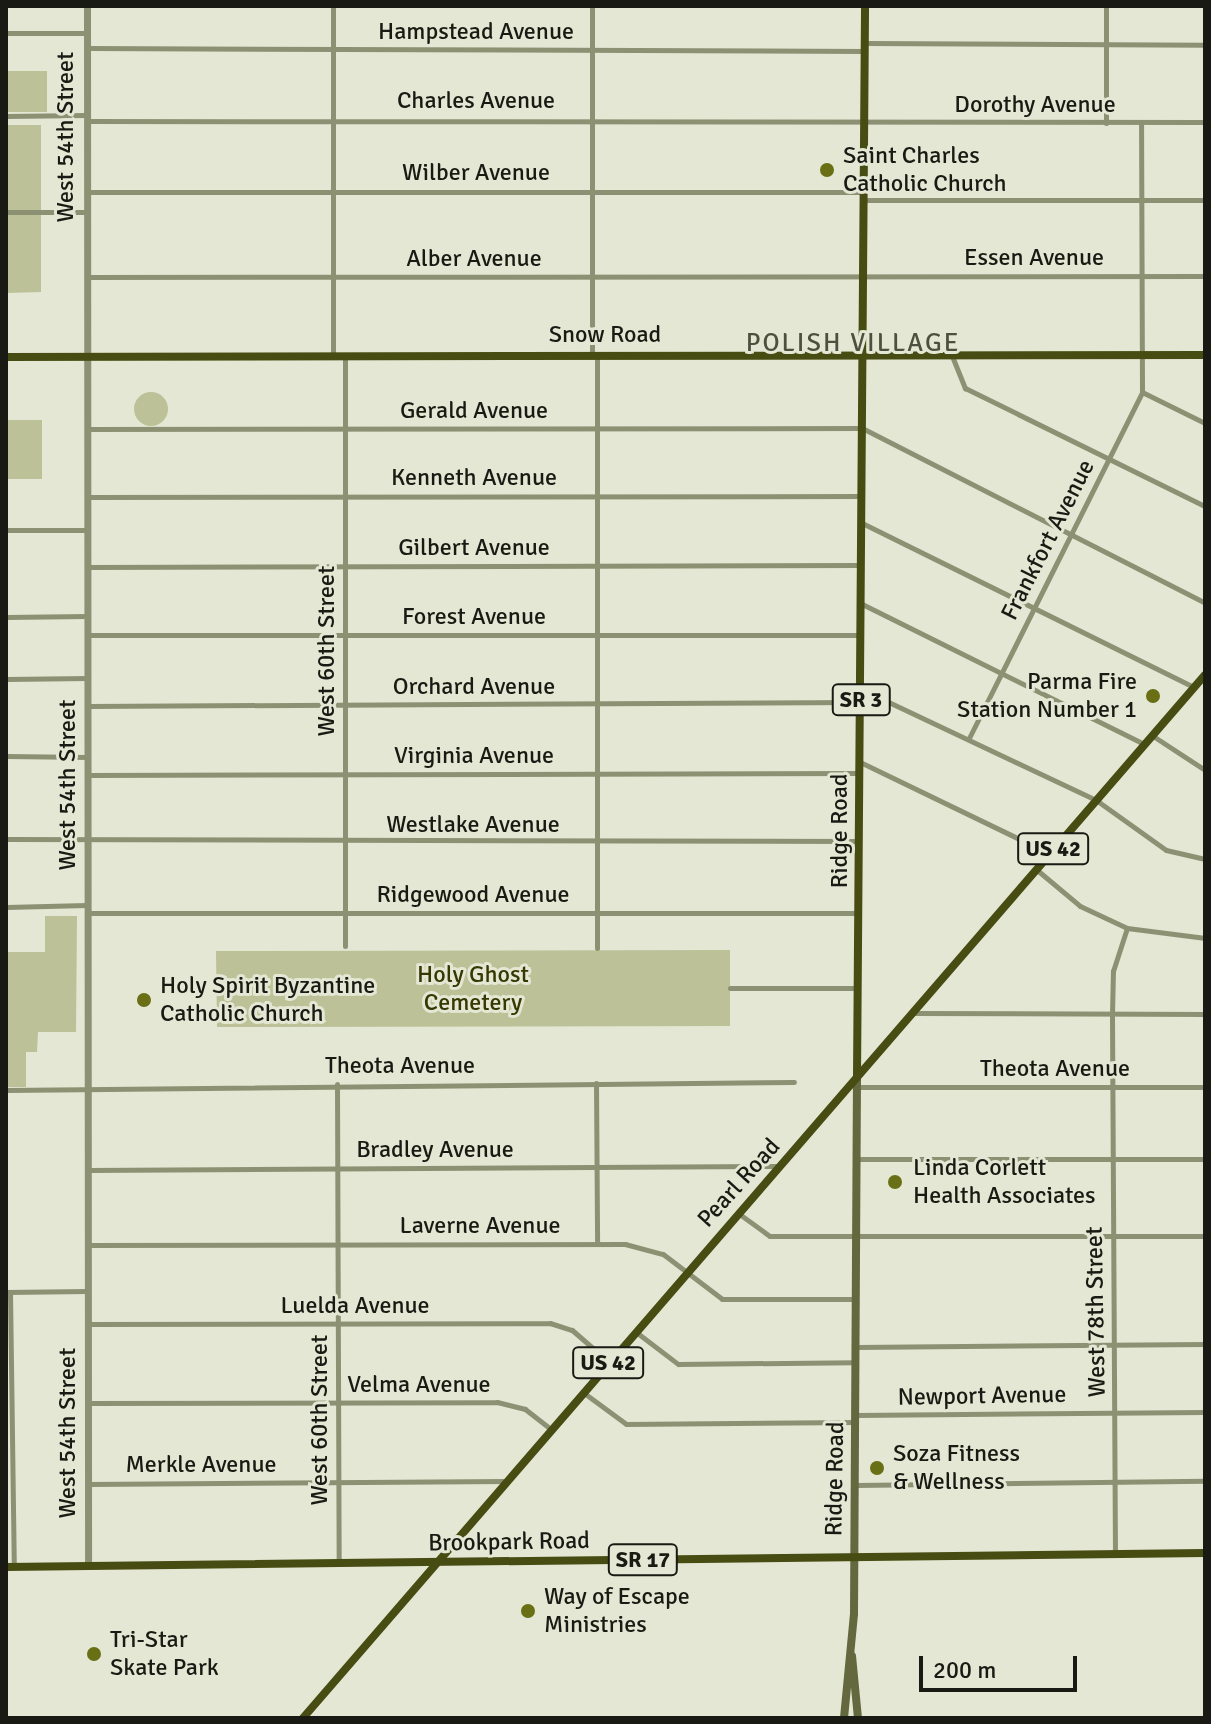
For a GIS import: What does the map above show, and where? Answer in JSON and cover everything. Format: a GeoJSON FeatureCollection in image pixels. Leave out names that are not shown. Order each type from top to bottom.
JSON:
{"type":"FeatureCollection","features":[{"type":"Feature","properties":{"kind":"main road","name":"Ridge Road"},"geometry":{"type":"LineString","coordinates":[[844,1718],[852,1656],[856,1485],[865,6]]}},
{"type":"Feature","properties":{"kind":"main road","name":"Snow Road"},"geometry":{"type":"LineString","coordinates":[[6,357],[1205,355]]}},
{"type":"Feature","properties":{"kind":"main road","name":"Pearl Road"},"geometry":{"type":"LineString","coordinates":[[303,1718],[737,1212],[857,1082],[911,1013],[1205,675]]}},
{"type":"Feature","properties":{"kind":"main road","name":"Brookpark Road"},"geometry":{"type":"LineString","coordinates":[[10,1567],[1205,1553]]}},
{"type":"Feature","properties":{"kind":"main road","name":"Ridge Road"},"geometry":{"type":"LineString","coordinates":[[852,1656],[858,1718]]}},
{"type":"Feature","properties":{"kind":"street","name":"West 54th Street"},"geometry":{"type":"LineString","coordinates":[[87,6],[88,1565]]}},
{"type":"Feature","properties":{"kind":"street"},"geometry":{"type":"LineString","coordinates":[[333,6],[333,356]]}},
{"type":"Feature","properties":{"kind":"street"},"geometry":{"type":"LineString","coordinates":[[592,6],[591,191],[598,565],[597,948]]}},
{"type":"Feature","properties":{"kind":"street"},"geometry":{"type":"LineString","coordinates":[[1106,6],[1106,123]]}},
{"type":"Feature","properties":{"kind":"street"},"geometry":{"type":"LineString","coordinates":[[6,33],[87,33]]}},
{"type":"Feature","properties":{"kind":"street","name":"Hampstead Avenue"},"geometry":{"type":"LineString","coordinates":[[87,48],[591,51],[1205,45]]}},
{"type":"Feature","properties":{"kind":"street","name":"Charles Avenue"},"geometry":{"type":"LineString","coordinates":[[6,116],[865,123]]}},
{"type":"Feature","properties":{"kind":"street","name":"Dorothy Avenue"},"geometry":{"type":"LineString","coordinates":[[865,123],[1205,122]]}},
{"type":"Feature","properties":{"kind":"street","name":"Frankfort Avenue"},"geometry":{"type":"LineString","coordinates":[[969,738],[1142,392],[1141,123]]}},
{"type":"Feature","properties":{"kind":"street","name":"Wilber Avenue"},"geometry":{"type":"LineString","coordinates":[[86,192],[591,191],[1205,200]]}},
{"type":"Feature","properties":{"kind":"street"},"geometry":{"type":"LineString","coordinates":[[6,212],[86,212]]}},
{"type":"Feature","properties":{"kind":"street","name":"Essen Avenue"},"geometry":{"type":"LineString","coordinates":[[863,277],[1205,276]]}},
{"type":"Feature","properties":{"kind":"street","name":"Alber Avenue"},"geometry":{"type":"LineString","coordinates":[[86,277],[863,277]]}},
{"type":"Feature","properties":{"kind":"street"},"geometry":{"type":"LineString","coordinates":[[952,355],[965,388],[1205,506]]}},
{"type":"Feature","properties":{"kind":"street","name":"West 60th Street"},"geometry":{"type":"LineString","coordinates":[[345,356],[345,946]]}},
{"type":"Feature","properties":{"kind":"street"},"geometry":{"type":"LineString","coordinates":[[1142,392],[1205,423]]}},
{"type":"Feature","properties":{"kind":"street"},"geometry":{"type":"LineString","coordinates":[[862,428],[1071,530],[1205,603]]}},
{"type":"Feature","properties":{"kind":"street","name":"Gerald Avenue"},"geometry":{"type":"LineString","coordinates":[[87,429],[862,428]]}},
{"type":"Feature","properties":{"kind":"street","name":"Kenneth Avenue"},"geometry":{"type":"LineString","coordinates":[[87,497],[862,496]]}},
{"type":"Feature","properties":{"kind":"street"},"geometry":{"type":"LineString","coordinates":[[862,523],[1194,687]]}},
{"type":"Feature","properties":{"kind":"street"},"geometry":{"type":"LineString","coordinates":[[6,530],[87,530]]}},
{"type":"Feature","properties":{"kind":"street","name":"Gilbert Avenue"},"geometry":{"type":"LineString","coordinates":[[87,567],[861,565]]}},
{"type":"Feature","properties":{"kind":"street"},"geometry":{"type":"LineString","coordinates":[[861,604],[1144,744]]}},
{"type":"Feature","properties":{"kind":"street"},"geometry":{"type":"LineString","coordinates":[[6,617],[87,616]]}},
{"type":"Feature","properties":{"kind":"street","name":"Forest Avenue"},"geometry":{"type":"LineString","coordinates":[[87,635],[861,635]]}},
{"type":"Feature","properties":{"kind":"street"},"geometry":{"type":"LineString","coordinates":[[6,679],[88,678]]}},
{"type":"Feature","properties":{"kind":"street"},"geometry":{"type":"LineString","coordinates":[[860,689],[1096,800],[1146,840],[1205,859]]}},
{"type":"Feature","properties":{"kind":"street","name":"Orchard Avenue"},"geometry":{"type":"LineString","coordinates":[[88,706],[861,702]]}},
{"type":"Feature","properties":{"kind":"street"},"geometry":{"type":"LineString","coordinates":[[1152,735],[1205,770]]}},
{"type":"Feature","properties":{"kind":"street"},"geometry":{"type":"LineString","coordinates":[[6,756],[88,757]]}},
{"type":"Feature","properties":{"kind":"street"},"geometry":{"type":"LineString","coordinates":[[860,762],[1050,854]]}},
{"type":"Feature","properties":{"kind":"street","name":"Virginia Avenue"},"geometry":{"type":"LineString","coordinates":[[88,775],[860,773]]}},
{"type":"Feature","properties":{"kind":"street","name":"Westlake Avenue"},"geometry":{"type":"LineString","coordinates":[[6,839],[88,843],[859,841]]}},
{"type":"Feature","properties":{"kind":"street"},"geometry":{"type":"LineString","coordinates":[[1036,869],[1080,906],[1127,928],[1205,938]]}},
{"type":"Feature","properties":{"kind":"street","name":"Ridgewood Avenue"},"geometry":{"type":"LineString","coordinates":[[6,907],[346,913],[859,913]]}},
{"type":"Feature","properties":{"kind":"street","name":"West 78th Street"},"geometry":{"type":"LineString","coordinates":[[1115,1555],[1112,1014],[1113,971],[1127,928]]}},
{"type":"Feature","properties":{"kind":"street"},"geometry":{"type":"LineString","coordinates":[[730,988],[857,988]]}},
{"type":"Feature","properties":{"kind":"street"},"geometry":{"type":"LineString","coordinates":[[911,1013],[1205,1014]]}},
{"type":"Feature","properties":{"kind":"street","name":"Theota Avenue"},"geometry":{"type":"LineString","coordinates":[[6,1090],[88,1086],[794,1082]]}},
{"type":"Feature","properties":{"kind":"street","name":"Theota Avenue"},"geometry":{"type":"LineString","coordinates":[[857,1082],[1205,1087]]}},
{"type":"Feature","properties":{"kind":"street"},"geometry":{"type":"LineString","coordinates":[[596,1083],[597,1243]]}},
{"type":"Feature","properties":{"kind":"street","name":"West 60th Street"},"geometry":{"type":"LineString","coordinates":[[337,1084],[340,1564]]}},
{"type":"Feature","properties":{"kind":"street"},"geometry":{"type":"LineString","coordinates":[[857,1159],[1205,1159]]}},
{"type":"Feature","properties":{"kind":"street","name":"Bradley Avenue"},"geometry":{"type":"LineString","coordinates":[[88,1170],[782,1166]]}},
{"type":"Feature","properties":{"kind":"street"},"geometry":{"type":"LineString","coordinates":[[737,1212],[767,1235],[856,1238],[1205,1236]]}},
{"type":"Feature","properties":{"kind":"street","name":"Laverne Avenue"},"geometry":{"type":"LineString","coordinates":[[88,1245],[597,1243],[649,1248],[724,1300],[856,1299]]}},
{"type":"Feature","properties":{"kind":"street"},"geometry":{"type":"LineString","coordinates":[[10,1567],[8,1292],[87,1291]]}},
{"type":"Feature","properties":{"kind":"street","name":"Luelda Avenue"},"geometry":{"type":"LineString","coordinates":[[88,1324],[553,1323],[609,1362]]}},
{"type":"Feature","properties":{"kind":"street"},"geometry":{"type":"LineString","coordinates":[[636,1331],[678,1364],[856,1362]]}},
{"type":"Feature","properties":{"kind":"street"},"geometry":{"type":"LineString","coordinates":[[856,1347],[1205,1344]]}},
{"type":"Feature","properties":{"kind":"street"},"geometry":{"type":"LineString","coordinates":[[583,1392],[626,1424],[856,1419]]}},
{"type":"Feature","properties":{"kind":"street","name":"Velma Avenue"},"geometry":{"type":"LineString","coordinates":[[88,1403],[507,1403],[551,1429]]}},
{"type":"Feature","properties":{"kind":"street","name":"Newport Avenue"},"geometry":{"type":"LineString","coordinates":[[856,1419],[1205,1412]]}},
{"type":"Feature","properties":{"kind":"street","name":"Merkle Avenue"},"geometry":{"type":"LineString","coordinates":[[88,1484],[506,1481]]}},
{"type":"Feature","properties":{"kind":"street"},"geometry":{"type":"LineString","coordinates":[[856,1485],[1205,1481]]}},
{"type":"Feature","properties":{"kind":"green space"},"geometry":{"type":"Polygon","coordinates":[[[6,71],[47,71],[47,112],[6,112],[6,71]]]}},
{"type":"Feature","properties":{"kind":"green space"},"geometry":{"type":"Polygon","coordinates":[[[6,125],[41,125],[41,292],[6,293],[6,125]]]}},
{"type":"Feature","properties":{"kind":"green space"},"geometry":{"type":"Polygon","coordinates":[[[151,392],[163,397],[168,409],[163,421],[151,426],[139,421],[134,409],[139,397],[151,392]]]}},
{"type":"Feature","properties":{"kind":"green space"},"geometry":{"type":"Polygon","coordinates":[[[6,420],[42,420],[42,479],[6,479],[6,420]]]}},
{"type":"Feature","properties":{"kind":"green space"},"geometry":{"type":"Polygon","coordinates":[[[45,916],[77,916],[76,1032],[38,1032],[37,1052],[26,1052],[26,1087],[7,1087],[6,952],[45,952],[45,916]]]}},
{"type":"Feature","properties":{"kind":"green space","name":"Holy Ghost Cemetery"},"geometry":{"type":"Polygon","coordinates":[[[730,950],[730,1026],[217,1027],[216,951],[730,950]]]}},
{"type":"Feature","properties":{"kind":"place","name":"Saint Charles Catholic Church"},"geometry":{"type":"Point","coordinates":[827,170]}},
{"type":"Feature","properties":{"kind":"place","name":"Parma Fire Station Number 1"},"geometry":{"type":"Point","coordinates":[1153,696]}},
{"type":"Feature","properties":{"kind":"place","name":"Holy Spirit Byzantine Catholic Church"},"geometry":{"type":"Point","coordinates":[144,1000]}},
{"type":"Feature","properties":{"kind":"place","name":"Linda Corlett Health Associates"},"geometry":{"type":"Point","coordinates":[895,1182]}},
{"type":"Feature","properties":{"kind":"place","name":"Soza Fitness & Wellness"},"geometry":{"type":"Point","coordinates":[877,1468]}},
{"type":"Feature","properties":{"kind":"place","name":"Way of Escape Ministries"},"geometry":{"type":"Point","coordinates":[528,1611]}},
{"type":"Feature","properties":{"kind":"place","name":"Tri-Star Skate Park"},"geometry":{"type":"Point","coordinates":[94,1654]}},
{"type":"Feature","properties":{"kind":"district","name":"POLISH VILLAGE"},"geometry":{"type":"Point","coordinates":[853,344]}}]}
